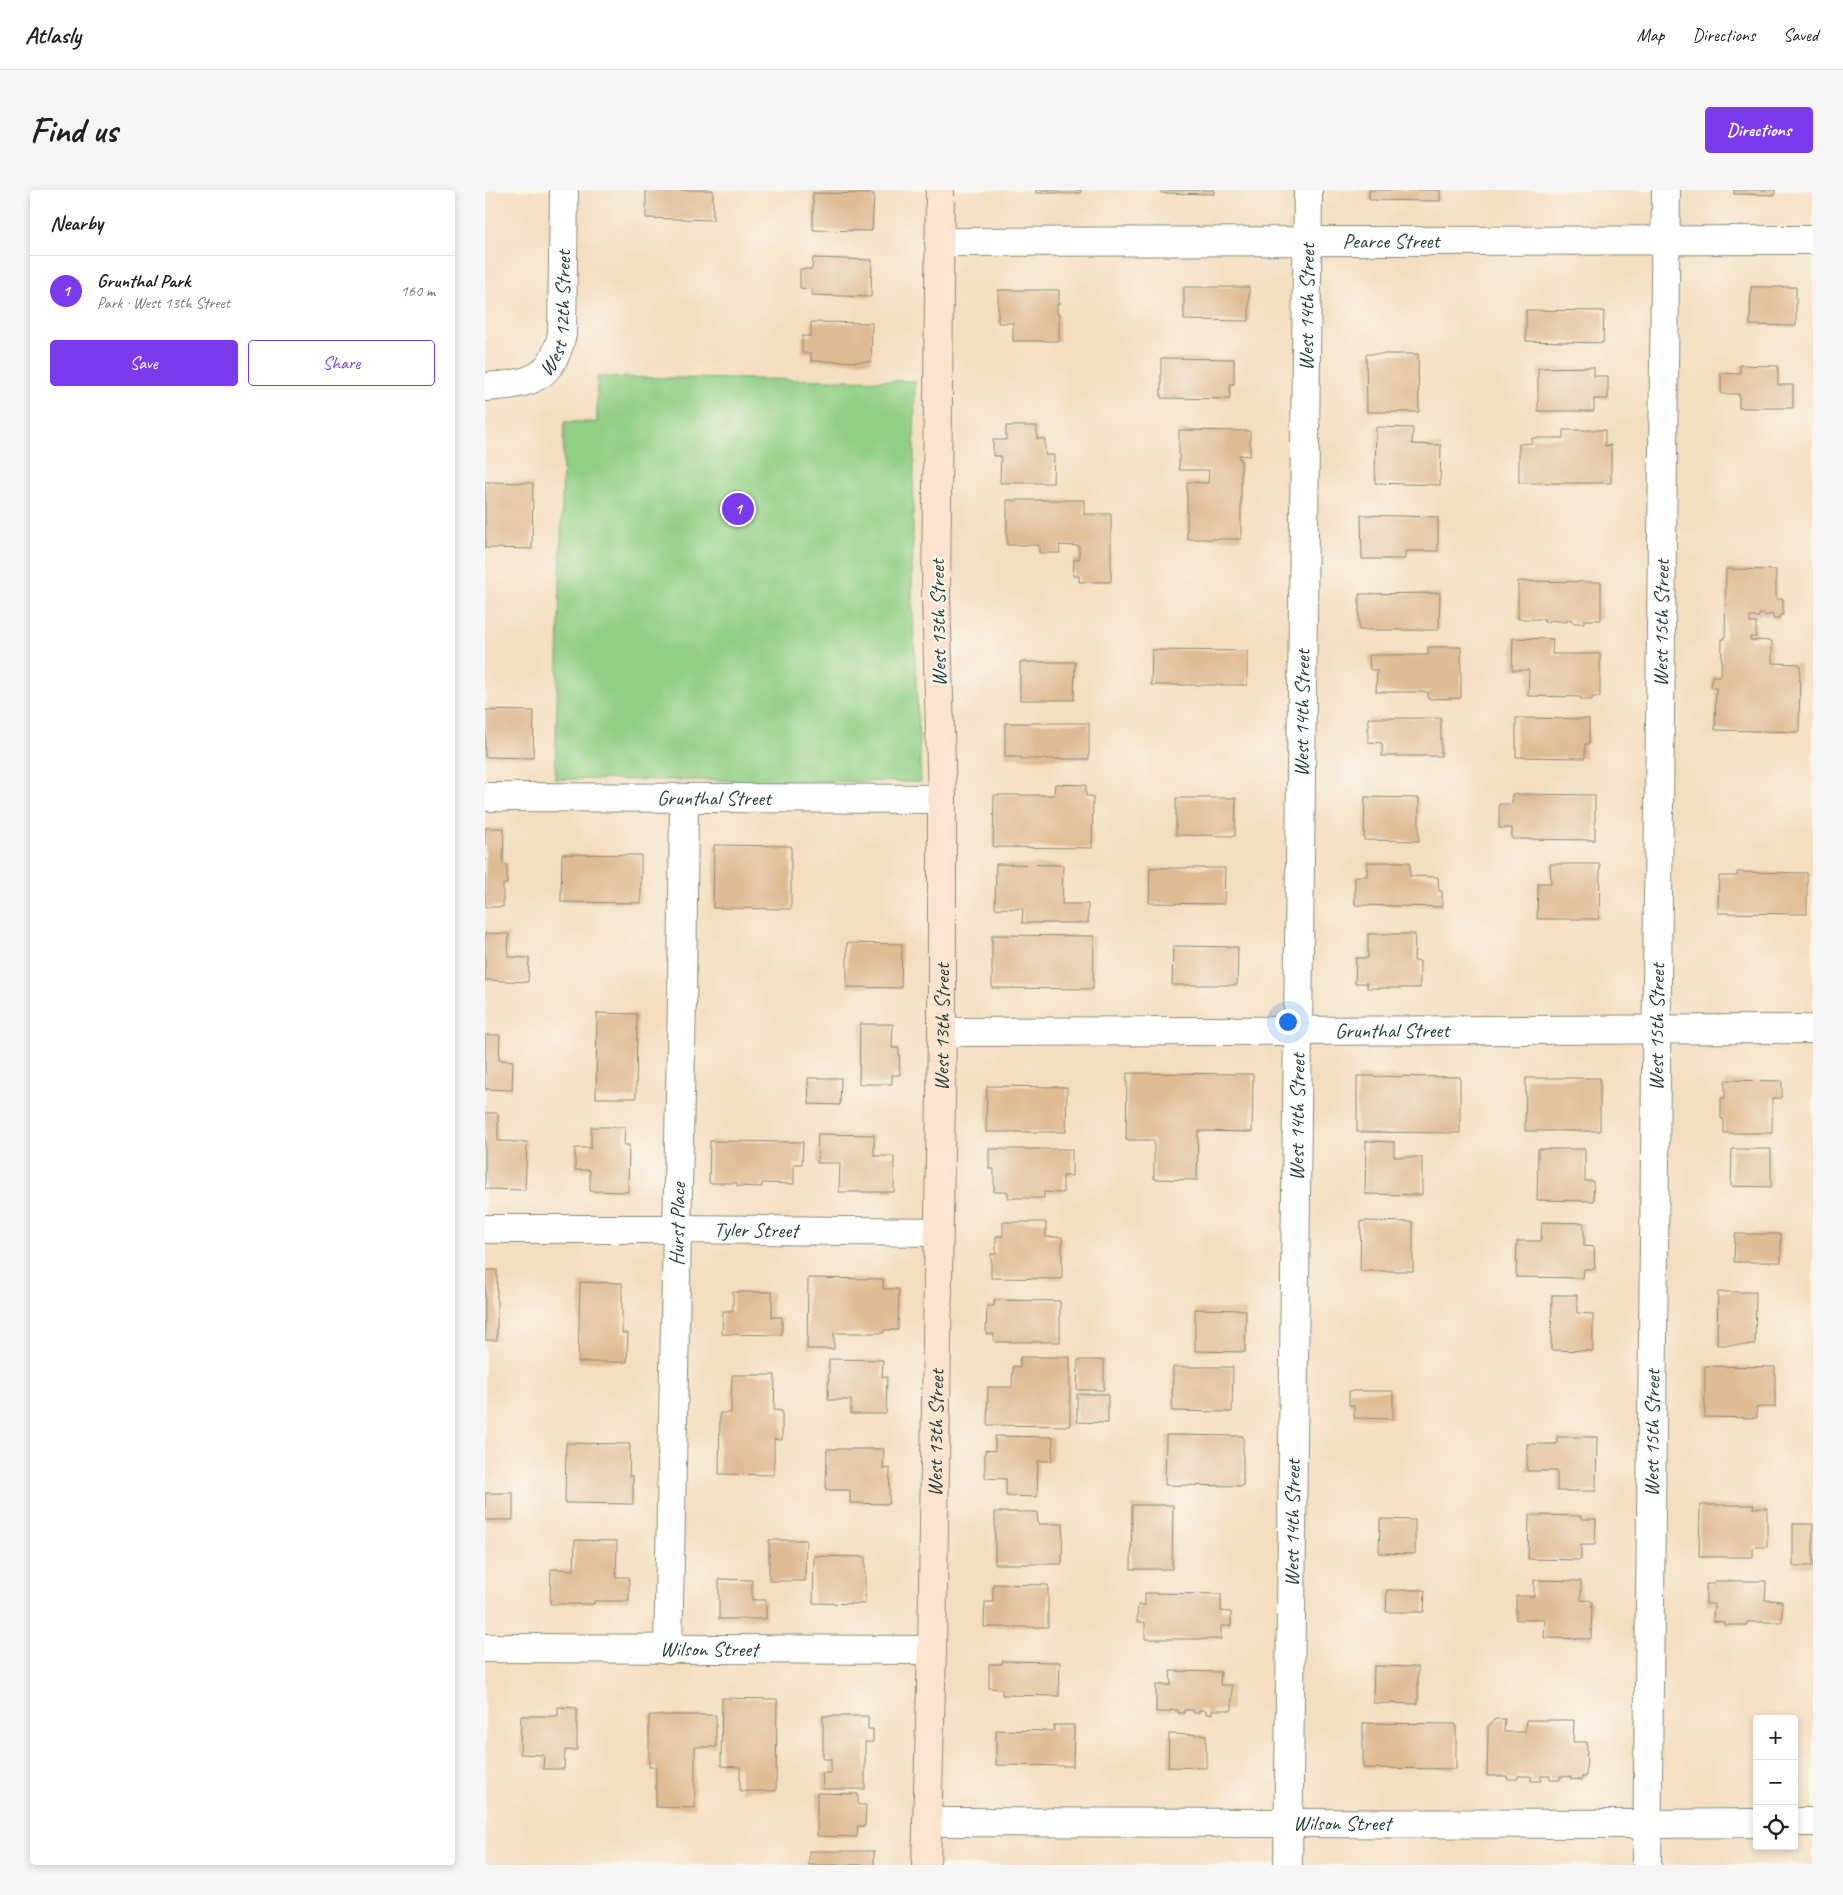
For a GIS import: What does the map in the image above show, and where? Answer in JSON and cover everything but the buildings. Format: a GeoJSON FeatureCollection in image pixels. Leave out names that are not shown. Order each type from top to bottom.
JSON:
{"type":"FeatureCollection","features":[{"type":"Feature","properties":{"kind":"street","name":"West 12th Street"},"geometry":{"type":"LineString","coordinates":[[485,387],[513,385],[533,380],[548,367],[558,352],[562,334],[564,190]]}},
{"type":"Feature","properties":{"kind":"street","name":"West 13th Street"},"geometry":{"type":"LineString","coordinates":[[926,1865],[932,1650],[943,798],[936,596],[940,190]]}},
{"type":"Feature","properties":{"kind":"street","name":"West 14th Street"},"geometry":{"type":"LineString","coordinates":[[1288,1865],[1308,190]]}},
{"type":"Feature","properties":{"kind":"street","name":"West 15th Street"},"geometry":{"type":"LineString","coordinates":[[1647,1865],[1667,190]]}},
{"type":"Feature","properties":{"kind":"street","name":"Pearce Street"},"geometry":{"type":"LineString","coordinates":[[939,242],[1813,240]]}},
{"type":"Feature","properties":{"kind":"street","name":"Grunthal Street"},"geometry":{"type":"LineString","coordinates":[[485,796],[943,798]]}},
{"type":"Feature","properties":{"kind":"street","name":"Hurst Place"},"geometry":{"type":"LineString","coordinates":[[668,1650],[682,1001],[684,798]]}},
{"type":"Feature","properties":{"kind":"street","name":"Grunthal Street"},"geometry":{"type":"LineString","coordinates":[[941,1032],[1813,1029]]}},
{"type":"Feature","properties":{"kind":"street","name":"Tyler Street"},"geometry":{"type":"LineString","coordinates":[[485,1229],[938,1232]]}},
{"type":"Feature","properties":{"kind":"street","name":"Wilson Street"},"geometry":{"type":"LineString","coordinates":[[485,1648],[932,1650]]}},
{"type":"Feature","properties":{"kind":"street","name":"Wilson Street"},"geometry":{"type":"LineString","coordinates":[[927,1822],[1753,1823]]}},
{"type":"Feature","properties":{"kind":"street"},"geometry":{"type":"LineString","coordinates":[[1798,1822],[1813,1822]]}},
{"type":"Feature","properties":{"kind":"green space"},"geometry":{"type":"Polygon","coordinates":[[[597,377],[915,381],[912,595],[921,782],[555,779],[564,422],[597,422],[597,377]]]}},
{"type":"Feature","properties":{"kind":"place","name":"Grunthal Park"},"geometry":{"type":"Point","coordinates":[738,509]}}]}
